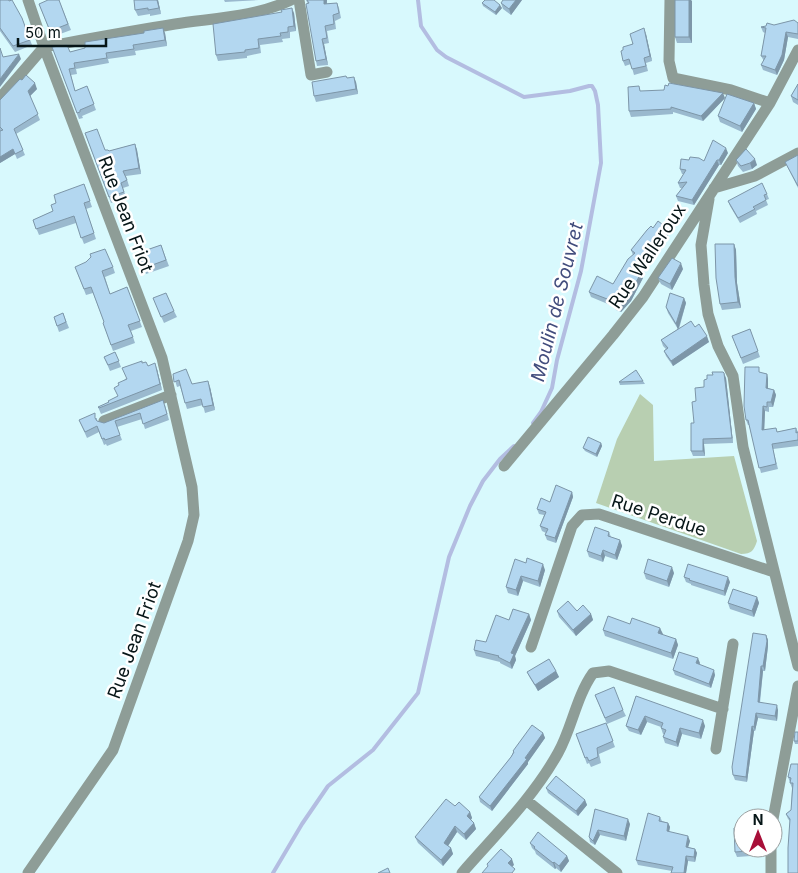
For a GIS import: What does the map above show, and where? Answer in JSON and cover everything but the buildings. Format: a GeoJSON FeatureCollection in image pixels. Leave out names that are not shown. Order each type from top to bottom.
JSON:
{"type":"FeatureCollection","features":[{"type":"Feature","properties":{"kind":"street","name":"Rue Jean Friot"},"geometry":{"type":"LineString","coordinates":[[28,0],[162,358],[192,488],[194,516],[188,541],[112,750],[28,873]]}},
{"type":"Feature","properties":{"kind":"street"},"geometry":{"type":"LineString","coordinates":[[0,98],[44,47],[211,20],[276,7],[291,0]]}},
{"type":"Feature","properties":{"kind":"street"},"geometry":{"type":"LineString","coordinates":[[299,0],[311,75],[328,72]]}},
{"type":"Feature","properties":{"kind":"street"},"geometry":{"type":"LineString","coordinates":[[670,0],[669,61],[673,78],[731,90],[770,103]]}},
{"type":"Feature","properties":{"kind":"street","name":"Rue Walleroux"},"geometry":{"type":"LineString","coordinates":[[504,466],[637,304],[770,103],[798,50]]}},
{"type":"Feature","properties":{"kind":"street"},"geometry":{"type":"LineString","coordinates":[[798,153],[755,176],[712,191],[701,245],[708,314],[718,346],[733,376],[743,447],[798,666]]}},
{"type":"Feature","properties":{"kind":"street"},"geometry":{"type":"LineString","coordinates":[[104,420],[171,395]]}},
{"type":"Feature","properties":{"kind":"street","name":"Rue Perdue"},"geometry":{"type":"LineString","coordinates":[[530,647],[572,526],[582,515],[599,514],[774,572]]}},
{"type":"Feature","properties":{"kind":"street"},"geometry":{"type":"LineString","coordinates":[[716,750],[732,644]]}},
{"type":"Feature","properties":{"kind":"street"},"geometry":{"type":"LineString","coordinates":[[462,873],[526,800],[559,752],[586,684],[593,673],[609,671],[722,709]]}},
{"type":"Feature","properties":{"kind":"street"},"geometry":{"type":"LineString","coordinates":[[775,808],[798,686]]}},
{"type":"Feature","properties":{"kind":"street"},"geometry":{"type":"LineString","coordinates":[[526,800],[617,873]]}},
{"type":"Feature","properties":{"kind":"street"},"geometry":{"type":"LineString","coordinates":[[771,858],[771,873]]}},
{"type":"Feature","properties":{"kind":"green space"},"geometry":{"type":"Polygon","coordinates":[[[640,394],[653,405],[654,461],[734,456],[757,541],[754,549],[750,552],[741,554],[596,503],[617,439],[640,394]]]}},
{"type":"Feature","properties":{"kind":"waterway","name":"Moulin de Souvret"},"geometry":{"type":"LineString","coordinates":[[418,0],[421,26],[437,50],[446,57],[524,97],[570,91],[589,86],[592,86],[595,91],[598,105],[601,163],[581,271],[557,360],[552,388],[541,412],[533,423]]}},
{"type":"Feature","properties":{"kind":"waterway","name":"Moulin de Souvret"},"geometry":{"type":"LineString","coordinates":[[273,873],[302,824],[328,786],[373,750],[418,693],[449,557],[470,506],[483,481],[500,459],[514,446]]}}]}
